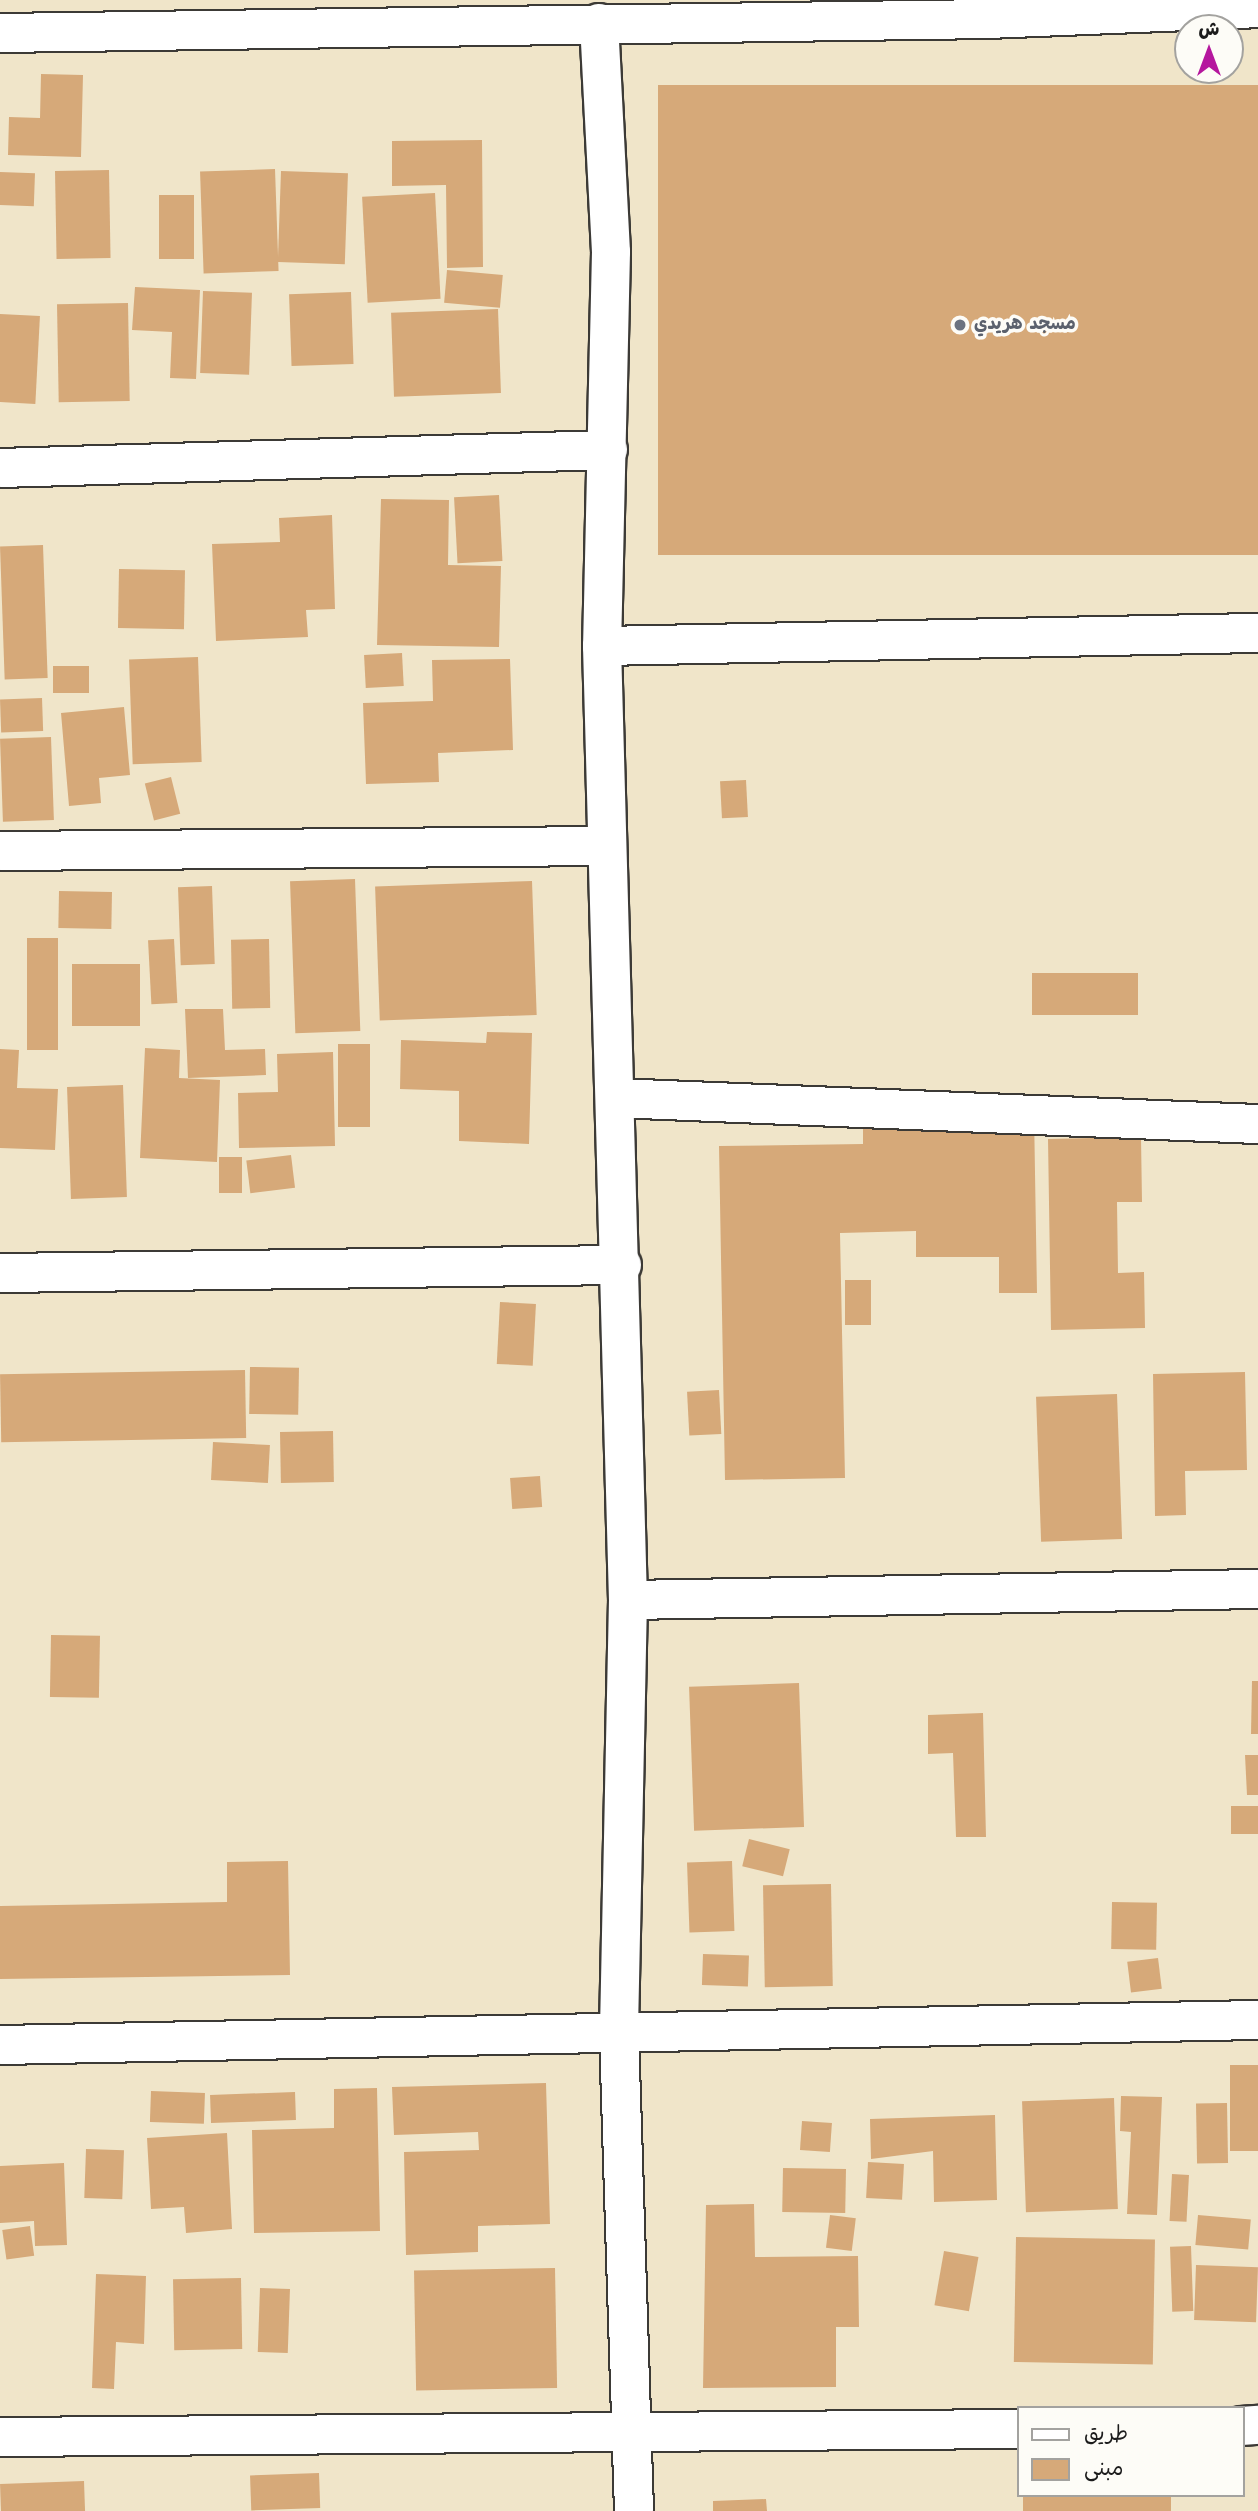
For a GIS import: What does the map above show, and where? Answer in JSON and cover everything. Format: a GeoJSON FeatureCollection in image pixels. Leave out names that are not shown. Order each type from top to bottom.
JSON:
{"type":"FeatureCollection","features":[{"type":"Feature","properties":{"kind":"street"},"geometry":{"type":"LineString","coordinates":[[0,33],[76,15],[599,23],[988,9],[1258,8]]}},
{"type":"Feature","properties":{"kind":"street"},"geometry":{"type":"LineString","coordinates":[[599,23],[611,252],[602,646],[605,846],[622,1265],[628,1600],[618,2034],[634,2511]]}},
{"type":"Feature","properties":{"kind":"street"},"geometry":{"type":"LineString","coordinates":[[0,468],[608,450]]}},
{"type":"Feature","properties":{"kind":"street"},"geometry":{"type":"LineString","coordinates":[[602,646],[1258,633]]}},
{"type":"Feature","properties":{"kind":"street"},"geometry":{"type":"LineString","coordinates":[[0,851],[605,846]]}},
{"type":"Feature","properties":{"kind":"street"},"geometry":{"type":"LineString","coordinates":[[615,1098],[1258,1124]]}},
{"type":"Feature","properties":{"kind":"street"},"geometry":{"type":"LineString","coordinates":[[0,1273],[622,1265]]}},
{"type":"Feature","properties":{"kind":"street"},"geometry":{"type":"LineString","coordinates":[[628,1600],[1258,1589]]}},
{"type":"Feature","properties":{"kind":"street"},"geometry":{"type":"LineString","coordinates":[[0,2045],[1258,2020]]}},
{"type":"Feature","properties":{"kind":"street"},"geometry":{"type":"LineString","coordinates":[[0,2437],[1016,2429]]}},
{"type":"Feature","properties":{"kind":"building"},"geometry":{"type":"Polygon","coordinates":[[[41,74],[83,75],[81,157],[8,155],[9,117],[40,118],[41,74]]]}},
{"type":"Feature","properties":{"kind":"building","name":"مسجد هريدي"},"geometry":{"type":"Polygon","coordinates":[[[658,85],[1258,85],[1258,555],[658,555],[658,85]]]}},
{"type":"Feature","properties":{"kind":"building"},"geometry":{"type":"Polygon","coordinates":[[[482,140],[483,267],[447,268],[446,185],[392,186],[392,141],[482,140]]]}},
{"type":"Feature","properties":{"kind":"building"},"geometry":{"type":"Polygon","coordinates":[[[275,169],[279,271],[204,274],[200,172],[275,169]]]}},
{"type":"Feature","properties":{"kind":"building"},"geometry":{"type":"Polygon","coordinates":[[[109,170],[111,258],[57,259],[55,171],[109,170]]]}},
{"type":"Feature","properties":{"kind":"building"},"geometry":{"type":"Polygon","coordinates":[[[281,171],[348,173],[345,264],[278,262],[281,171]]]}},
{"type":"Feature","properties":{"kind":"building"},"geometry":{"type":"Polygon","coordinates":[[[0,172],[35,173],[34,206],[0,205],[0,172]]]}},
{"type":"Feature","properties":{"kind":"building"},"geometry":{"type":"Polygon","coordinates":[[[435,193],[441,299],[368,303],[362,197],[435,193]]]}},
{"type":"Feature","properties":{"kind":"building"},"geometry":{"type":"Polygon","coordinates":[[[159,195],[194,195],[194,259],[159,259],[159,195]]]}},
{"type":"Feature","properties":{"kind":"building"},"geometry":{"type":"Polygon","coordinates":[[[447,270],[503,275],[500,308],[444,303],[447,270]]]}},
{"type":"Feature","properties":{"kind":"building"},"geometry":{"type":"Polygon","coordinates":[[[135,287],[200,290],[196,379],[170,378],[172,332],[132,330],[135,287]]]}},
{"type":"Feature","properties":{"kind":"building"},"geometry":{"type":"Polygon","coordinates":[[[203,291],[252,293],[249,375],[200,373],[203,291]]]}},
{"type":"Feature","properties":{"kind":"building"},"geometry":{"type":"Polygon","coordinates":[[[351,292],[354,364],[292,366],[289,294],[351,292]]]}},
{"type":"Feature","properties":{"kind":"building"},"geometry":{"type":"Polygon","coordinates":[[[128,303],[130,401],[59,402],[57,304],[128,303]]]}},
{"type":"Feature","properties":{"kind":"building"},"geometry":{"type":"Polygon","coordinates":[[[498,309],[501,393],[394,397],[391,313],[498,309]]]}},
{"type":"Feature","properties":{"kind":"building"},"geometry":{"type":"Polygon","coordinates":[[[0,314],[40,316],[35,404],[0,402],[0,314]]]}},
{"type":"Feature","properties":{"kind":"building"},"geometry":{"type":"Polygon","coordinates":[[[499,495],[502,561],[458,563],[454,497],[499,495]]]}},
{"type":"Feature","properties":{"kind":"building"},"geometry":{"type":"Polygon","coordinates":[[[381,499],[449,500],[448,565],[501,566],[499,647],[377,645],[381,499]]]}},
{"type":"Feature","properties":{"kind":"building"},"geometry":{"type":"Polygon","coordinates":[[[332,515],[335,609],[306,610],[308,637],[216,641],[212,544],[280,542],[279,518],[332,515]]]}},
{"type":"Feature","properties":{"kind":"building"},"geometry":{"type":"Polygon","coordinates":[[[43,545],[48,678],[5,679],[0,547],[43,545]]]}},
{"type":"Feature","properties":{"kind":"building"},"geometry":{"type":"Polygon","coordinates":[[[119,569],[185,570],[184,629],[118,628],[119,569]]]}},
{"type":"Feature","properties":{"kind":"building"},"geometry":{"type":"Polygon","coordinates":[[[402,653],[404,686],[366,688],[364,655],[402,653]]]}},
{"type":"Feature","properties":{"kind":"building"},"geometry":{"type":"Polygon","coordinates":[[[198,657],[202,762],[133,764],[129,659],[198,657]]]}},
{"type":"Feature","properties":{"kind":"building"},"geometry":{"type":"Polygon","coordinates":[[[510,659],[513,750],[438,753],[439,782],[366,784],[363,703],[433,701],[432,660],[510,659]]]}},
{"type":"Feature","properties":{"kind":"building"},"geometry":{"type":"Polygon","coordinates":[[[53,666],[89,666],[89,693],[53,693],[53,666]]]}},
{"type":"Feature","properties":{"kind":"building"},"geometry":{"type":"Polygon","coordinates":[[[42,698],[43,731],[1,732],[0,699],[42,698]]]}},
{"type":"Feature","properties":{"kind":"building"},"geometry":{"type":"Polygon","coordinates":[[[124,707],[130,775],[99,778],[101,803],[69,806],[61,713],[124,707]]]}},
{"type":"Feature","properties":{"kind":"building"},"geometry":{"type":"Polygon","coordinates":[[[51,737],[54,820],[3,822],[0,739],[51,737]]]}},
{"type":"Feature","properties":{"kind":"building"},"geometry":{"type":"Polygon","coordinates":[[[171,777],[180,814],[154,820],[145,784],[171,777]]]}},
{"type":"Feature","properties":{"kind":"building"},"geometry":{"type":"Polygon","coordinates":[[[746,780],[748,817],[722,818],[720,781],[746,780]]]}},
{"type":"Feature","properties":{"kind":"building"},"geometry":{"type":"Polygon","coordinates":[[[355,879],[360,1031],[295,1033],[290,881],[355,879]]]}},
{"type":"Feature","properties":{"kind":"building"},"geometry":{"type":"Polygon","coordinates":[[[532,881],[537,1015],[380,1020],[375,886],[532,881]]]}},
{"type":"Feature","properties":{"kind":"building"},"geometry":{"type":"Polygon","coordinates":[[[212,886],[215,964],[181,965],[178,887],[212,886]]]}},
{"type":"Feature","properties":{"kind":"building"},"geometry":{"type":"Polygon","coordinates":[[[59,891],[112,892],[111,929],[58,928],[59,891]]]}},
{"type":"Feature","properties":{"kind":"building"},"geometry":{"type":"Polygon","coordinates":[[[27,938],[58,938],[58,1050],[27,1050],[27,938]]]}},
{"type":"Feature","properties":{"kind":"building"},"geometry":{"type":"Polygon","coordinates":[[[174,939],[177,1003],[151,1004],[148,940],[174,939]]]}},
{"type":"Feature","properties":{"kind":"building"},"geometry":{"type":"Polygon","coordinates":[[[269,939],[270,1008],[232,1009],[231,940],[269,939]]]}},
{"type":"Feature","properties":{"kind":"building"},"geometry":{"type":"Polygon","coordinates":[[[72,964],[140,964],[140,1026],[72,1026],[72,964]]]}},
{"type":"Feature","properties":{"kind":"building"},"geometry":{"type":"Polygon","coordinates":[[[1032,973],[1138,973],[1138,1015],[1032,1015],[1032,973]]]}},
{"type":"Feature","properties":{"kind":"building"},"geometry":{"type":"Polygon","coordinates":[[[185,1009],[223,1009],[225,1050],[265,1049],[266,1075],[188,1078],[185,1009]]]}},
{"type":"Feature","properties":{"kind":"building"},"geometry":{"type":"Polygon","coordinates":[[[487,1032],[532,1033],[529,1144],[459,1141],[459,1091],[400,1089],[401,1040],[486,1043],[487,1032]]]}},
{"type":"Feature","properties":{"kind":"building"},"geometry":{"type":"Polygon","coordinates":[[[338,1044],[370,1044],[370,1127],[338,1127],[338,1044]]]}},
{"type":"Feature","properties":{"kind":"building"},"geometry":{"type":"Polygon","coordinates":[[[145,1048],[180,1050],[179,1078],[220,1080],[217,1162],[140,1158],[145,1048]]]}},
{"type":"Feature","properties":{"kind":"building"},"geometry":{"type":"Polygon","coordinates":[[[0,1049],[19,1050],[17,1088],[58,1089],[55,1150],[0,1148],[0,1049]]]}},
{"type":"Feature","properties":{"kind":"building"},"geometry":{"type":"Polygon","coordinates":[[[333,1052],[335,1146],[239,1148],[238,1093],[278,1092],[277,1054],[333,1052]]]}},
{"type":"Feature","properties":{"kind":"building"},"geometry":{"type":"Polygon","coordinates":[[[123,1085],[127,1197],[71,1199],[67,1087],[123,1085]]]}},
{"type":"Feature","properties":{"kind":"building"},"geometry":{"type":"Polygon","coordinates":[[[1034,1112],[1037,1293],[999,1293],[999,1257],[916,1257],[916,1231],[840,1233],[845,1478],[725,1480],[719,1146],[863,1144],[863,1115],[1034,1112]]]}},
{"type":"Feature","properties":{"kind":"building"},"geometry":{"type":"Polygon","coordinates":[[[1141,1137],[1142,1202],[1117,1202],[1118,1273],[1144,1272],[1145,1328],[1051,1330],[1048,1139],[1141,1137]]]}},
{"type":"Feature","properties":{"kind":"building"},"geometry":{"type":"Polygon","coordinates":[[[291,1155],[295,1188],[250,1193],[246,1160],[291,1155]]]}},
{"type":"Feature","properties":{"kind":"building"},"geometry":{"type":"Polygon","coordinates":[[[219,1157],[242,1157],[242,1193],[219,1193],[219,1157]]]}},
{"type":"Feature","properties":{"kind":"building"},"geometry":{"type":"Polygon","coordinates":[[[845,1280],[871,1280],[871,1325],[845,1325],[845,1280]]]}},
{"type":"Feature","properties":{"kind":"building"},"geometry":{"type":"Polygon","coordinates":[[[500,1302],[536,1304],[533,1366],[497,1364],[500,1302]]]}},
{"type":"Feature","properties":{"kind":"building"},"geometry":{"type":"Polygon","coordinates":[[[250,1367],[299,1368],[298,1415],[249,1414],[250,1367]]]}},
{"type":"Feature","properties":{"kind":"building"},"geometry":{"type":"Polygon","coordinates":[[[245,1370],[246,1438],[1,1442],[0,1374],[245,1370]]]}},
{"type":"Feature","properties":{"kind":"building"},"geometry":{"type":"Polygon","coordinates":[[[1245,1372],[1247,1470],[1185,1471],[1186,1515],[1155,1516],[1153,1374],[1245,1372]]]}},
{"type":"Feature","properties":{"kind":"building"},"geometry":{"type":"Polygon","coordinates":[[[719,1390],[721,1434],[689,1436],[687,1392],[719,1390]]]}},
{"type":"Feature","properties":{"kind":"building"},"geometry":{"type":"Polygon","coordinates":[[[1117,1394],[1122,1539],[1041,1542],[1036,1397],[1117,1394]]]}},
{"type":"Feature","properties":{"kind":"building"},"geometry":{"type":"Polygon","coordinates":[[[333,1431],[334,1482],[281,1483],[280,1432],[333,1431]]]}},
{"type":"Feature","properties":{"kind":"building"},"geometry":{"type":"Polygon","coordinates":[[[213,1442],[270,1445],[268,1483],[211,1480],[213,1442]]]}},
{"type":"Feature","properties":{"kind":"building"},"geometry":{"type":"Polygon","coordinates":[[[540,1476],[542,1507],[512,1509],[510,1478],[540,1476]]]}},
{"type":"Feature","properties":{"kind":"building"},"geometry":{"type":"Polygon","coordinates":[[[51,1635],[100,1636],[99,1698],[50,1697],[51,1635]]]}},
{"type":"Feature","properties":{"kind":"building"},"geometry":{"type":"Polygon","coordinates":[[[1252,1681],[1258,1681],[1258,1734],[1251,1734],[1252,1681]]]}},
{"type":"Feature","properties":{"kind":"building"},"geometry":{"type":"Polygon","coordinates":[[[799,1683],[804,1827],[694,1831],[689,1687],[799,1683]]]}},
{"type":"Feature","properties":{"kind":"building"},"geometry":{"type":"Polygon","coordinates":[[[983,1713],[986,1837],[956,1837],[953,1753],[928,1754],[928,1715],[983,1713]]]}},
{"type":"Feature","properties":{"kind":"building"},"geometry":{"type":"Polygon","coordinates":[[[1245,1755],[1258,1755],[1258,1795],[1247,1795],[1245,1755]]]}},
{"type":"Feature","properties":{"kind":"building"},"geometry":{"type":"Polygon","coordinates":[[[1231,1806],[1258,1806],[1258,1834],[1231,1834],[1231,1806]]]}},
{"type":"Feature","properties":{"kind":"building"},"geometry":{"type":"Polygon","coordinates":[[[749,1839],[790,1849],[783,1876],[742,1866],[749,1839]]]}},
{"type":"Feature","properties":{"kind":"building"},"geometry":{"type":"Polygon","coordinates":[[[288,1861],[290,1975],[0,1979],[0,1906],[227,1902],[227,1862],[288,1861]]]}},
{"type":"Feature","properties":{"kind":"building"},"geometry":{"type":"Polygon","coordinates":[[[732,1861],[734,1931],[689,1933],[687,1863],[732,1861]]]}},
{"type":"Feature","properties":{"kind":"building"},"geometry":{"type":"Polygon","coordinates":[[[831,1884],[833,1986],[765,1987],[763,1885],[831,1884]]]}},
{"type":"Feature","properties":{"kind":"building"},"geometry":{"type":"Polygon","coordinates":[[[1112,1902],[1157,1903],[1156,1950],[1111,1949],[1112,1902]]]}},
{"type":"Feature","properties":{"kind":"building"},"geometry":{"type":"Polygon","coordinates":[[[703,1954],[749,1956],[748,1987],[702,1985],[703,1954]]]}},
{"type":"Feature","properties":{"kind":"building"},"geometry":{"type":"Polygon","coordinates":[[[1158,1958],[1162,1989],[1131,1993],[1127,1962],[1158,1958]]]}},
{"type":"Feature","properties":{"kind":"building"},"geometry":{"type":"Polygon","coordinates":[[[1230,2065],[1258,2065],[1258,2151],[1230,2151],[1230,2065]]]}},
{"type":"Feature","properties":{"kind":"building"},"geometry":{"type":"Polygon","coordinates":[[[546,2083],[550,2224],[478,2226],[478,2252],[406,2255],[404,2152],[479,2150],[478,2132],[394,2135],[392,2087],[546,2083]]]}},
{"type":"Feature","properties":{"kind":"building"},"geometry":{"type":"Polygon","coordinates":[[[377,2088],[380,2231],[254,2233],[252,2130],[334,2128],[334,2089],[377,2088]]]}},
{"type":"Feature","properties":{"kind":"building"},"geometry":{"type":"Polygon","coordinates":[[[151,2091],[205,2093],[204,2124],[150,2122],[151,2091]]]}},
{"type":"Feature","properties":{"kind":"building"},"geometry":{"type":"Polygon","coordinates":[[[295,2092],[296,2120],[211,2123],[210,2095],[295,2092]]]}},
{"type":"Feature","properties":{"kind":"building"},"geometry":{"type":"Polygon","coordinates":[[[1121,2096],[1162,2097],[1157,2215],[1127,2214],[1131,2132],[1120,2131],[1121,2096]]]}},
{"type":"Feature","properties":{"kind":"building"},"geometry":{"type":"Polygon","coordinates":[[[1114,2098],[1118,2209],[1026,2212],[1022,2101],[1114,2098]]]}},
{"type":"Feature","properties":{"kind":"building"},"geometry":{"type":"Polygon","coordinates":[[[1227,2103],[1228,2163],[1197,2164],[1196,2104],[1227,2103]]]}},
{"type":"Feature","properties":{"kind":"building"},"geometry":{"type":"Polygon","coordinates":[[[995,2115],[997,2200],[934,2202],[933,2151],[871,2159],[870,2119],[995,2115]]]}},
{"type":"Feature","properties":{"kind":"building"},"geometry":{"type":"Polygon","coordinates":[[[802,2121],[832,2123],[830,2152],[800,2150],[802,2121]]]}},
{"type":"Feature","properties":{"kind":"building"},"geometry":{"type":"Polygon","coordinates":[[[227,2133],[232,2229],[186,2233],[184,2207],[151,2209],[147,2138],[227,2133]]]}},
{"type":"Feature","properties":{"kind":"building"},"geometry":{"type":"Polygon","coordinates":[[[86,2149],[124,2150],[122,2199],[84,2198],[86,2149]]]}},
{"type":"Feature","properties":{"kind":"building"},"geometry":{"type":"Polygon","coordinates":[[[868,2162],[904,2164],[902,2200],[866,2198],[868,2162]]]}},
{"type":"Feature","properties":{"kind":"building"},"geometry":{"type":"Polygon","coordinates":[[[64,2163],[67,2245],[35,2246],[34,2221],[0,2223],[0,2166],[64,2163]]]}},
{"type":"Feature","properties":{"kind":"building"},"geometry":{"type":"Polygon","coordinates":[[[783,2168],[846,2169],[845,2213],[782,2212],[783,2168]]]}},
{"type":"Feature","properties":{"kind":"building"},"geometry":{"type":"Polygon","coordinates":[[[1172,2174],[1189,2175],[1187,2222],[1170,2221],[1172,2174]]]}},
{"type":"Feature","properties":{"kind":"building"},"geometry":{"type":"Polygon","coordinates":[[[754,2204],[755,2257],[858,2256],[859,2327],[836,2327],[836,2387],[703,2388],[706,2205],[754,2204]]]}},
{"type":"Feature","properties":{"kind":"building"},"geometry":{"type":"Polygon","coordinates":[[[830,2215],[856,2218],[852,2251],[826,2248],[830,2215]]]}},
{"type":"Feature","properties":{"kind":"building"},"geometry":{"type":"Polygon","coordinates":[[[1198,2215],[1251,2220],[1248,2250],[1195,2245],[1198,2215]]]}},
{"type":"Feature","properties":{"kind":"building"},"geometry":{"type":"Polygon","coordinates":[[[30,2226],[34,2256],[6,2260],[2,2230],[30,2226]]]}},
{"type":"Feature","properties":{"kind":"building"},"geometry":{"type":"Polygon","coordinates":[[[1016,2237],[1155,2239],[1153,2364],[1014,2362],[1016,2237]]]}},
{"type":"Feature","properties":{"kind":"building"},"geometry":{"type":"Polygon","coordinates":[[[1191,2246],[1193,2311],[1172,2312],[1170,2247],[1191,2246]]]}},
{"type":"Feature","properties":{"kind":"building"},"geometry":{"type":"Polygon","coordinates":[[[944,2251],[978,2257],[969,2311],[934,2305],[944,2251]]]}},
{"type":"Feature","properties":{"kind":"building"},"geometry":{"type":"Polygon","coordinates":[[[1196,2265],[1258,2267],[1256,2322],[1194,2320],[1196,2265]]]}},
{"type":"Feature","properties":{"kind":"building"},"geometry":{"type":"Polygon","coordinates":[[[555,2268],[557,2388],[416,2390],[414,2270],[555,2268]]]}},
{"type":"Feature","properties":{"kind":"building"},"geometry":{"type":"Polygon","coordinates":[[[96,2274],[146,2276],[144,2344],[116,2342],[114,2389],[92,2388],[96,2274]]]}},
{"type":"Feature","properties":{"kind":"building"},"geometry":{"type":"Polygon","coordinates":[[[241,2278],[242,2349],[174,2350],[173,2279],[241,2278]]]}},
{"type":"Feature","properties":{"kind":"building"},"geometry":{"type":"Polygon","coordinates":[[[260,2288],[290,2289],[288,2353],[258,2352],[260,2288]]]}},
{"type":"Feature","properties":{"kind":"building"},"geometry":{"type":"Polygon","coordinates":[[[319,2473],[320,2508],[251,2510],[250,2475],[319,2473]]]}},
{"type":"Feature","properties":{"kind":"building"},"geometry":{"type":"Polygon","coordinates":[[[84,2481],[85,2511],[1,2511],[0,2484],[84,2481]]]}},
{"type":"Feature","properties":{"kind":"building"},"geometry":{"type":"Polygon","coordinates":[[[1023,2497],[1171,2497],[1171,2511],[1023,2511],[1023,2497]]]}},
{"type":"Feature","properties":{"kind":"building"},"geometry":{"type":"Polygon","coordinates":[[[766,2499],[767,2511],[713,2511],[713,2501],[766,2499]]]}},
{"type":"Feature","properties":{"kind":"place","name":"مسجد هريدي"},"geometry":{"type":"Point","coordinates":[960,325]}}]}
